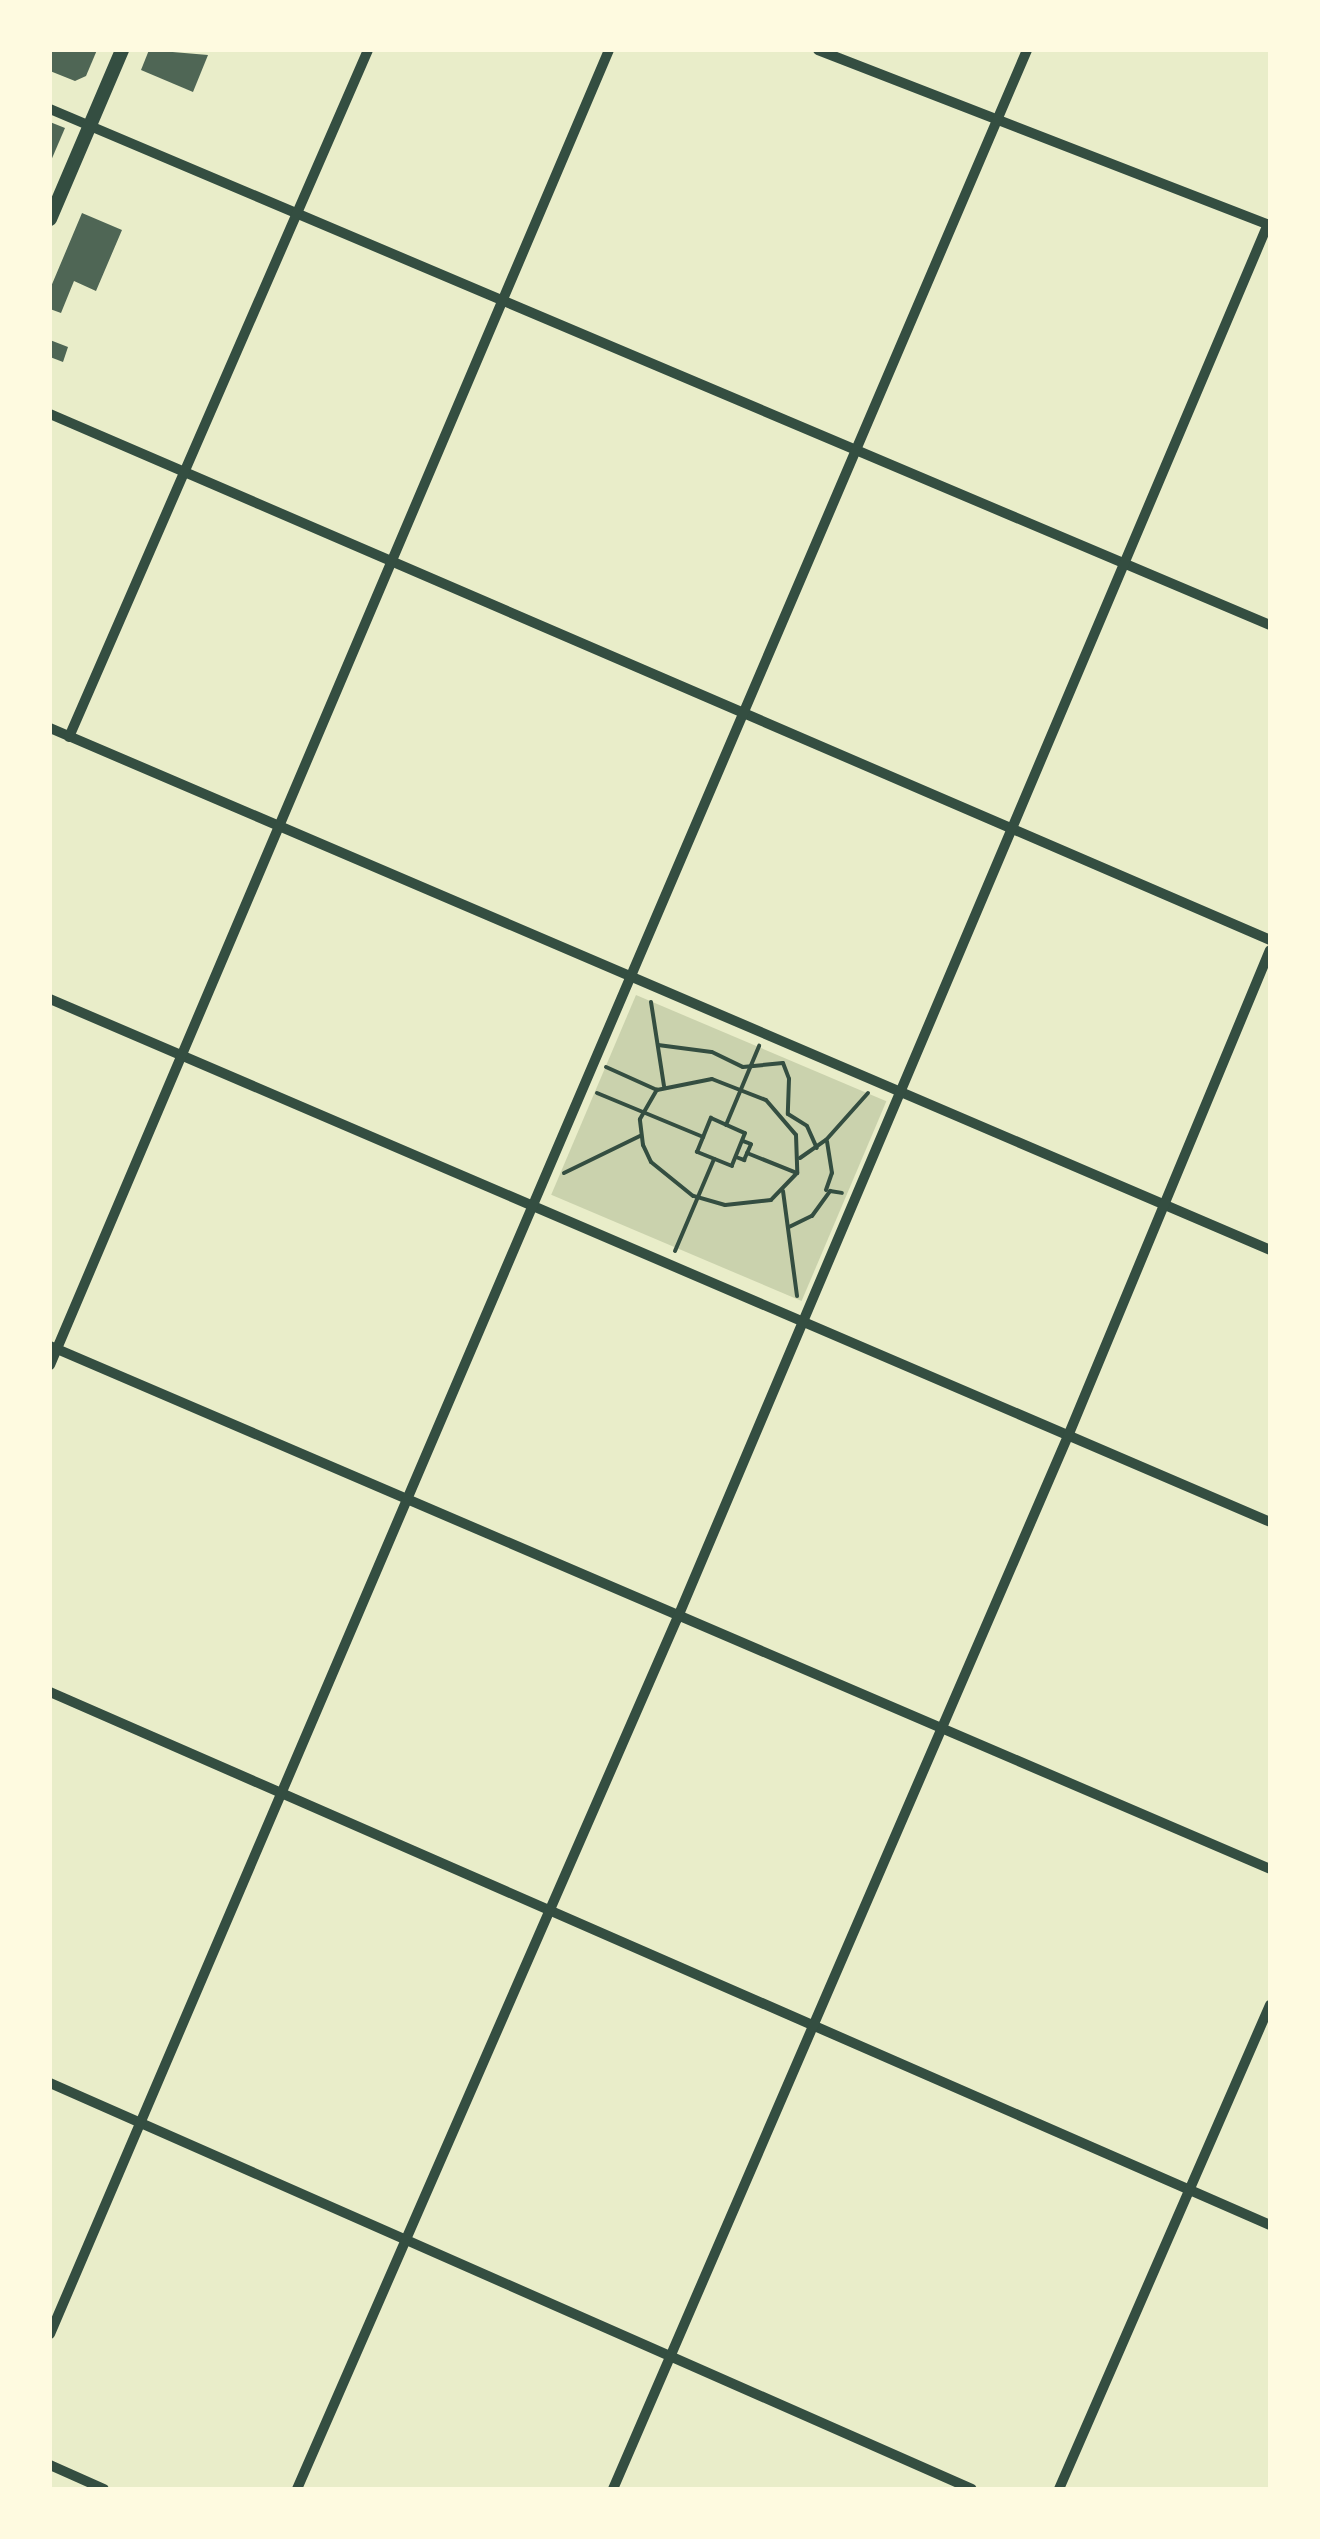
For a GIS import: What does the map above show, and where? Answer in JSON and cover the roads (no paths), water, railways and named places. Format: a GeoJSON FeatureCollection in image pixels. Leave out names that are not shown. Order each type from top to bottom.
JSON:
{"type":"FeatureCollection","features":[{"type":"Feature","properties":{"kind":"street"},"geometry":{"type":"LineString","coordinates":[[50,219],[122,50]]}},
{"type":"Feature","properties":{"kind":"street"},"geometry":{"type":"LineString","coordinates":[[70,737],[368,50]]}},
{"type":"Feature","properties":{"kind":"street"},"geometry":{"type":"LineString","coordinates":[[50,1365],[54,1347],[182,1056],[609,50]]}},
{"type":"Feature","properties":{"kind":"street"},"geometry":{"type":"LineString","coordinates":[[296,2489],[678,1619],[800,1322],[1269,224],[818,50]]}},
{"type":"Feature","properties":{"kind":"street"},"geometry":{"type":"LineString","coordinates":[[50,2334],[284,1797],[533,1202],[746,714],[1027,50]]}},
{"type":"Feature","properties":{"kind":"street"},"geometry":{"type":"LineString","coordinates":[[50,109],[299,210],[1270,625]]}},
{"type":"Feature","properties":{"kind":"street"},"geometry":{"type":"LineString","coordinates":[[50,414],[1270,940]]}},
{"type":"Feature","properties":{"kind":"street"},"geometry":{"type":"LineString","coordinates":[[50,728],[1270,1250]]}},
{"type":"Feature","properties":{"kind":"street"},"geometry":{"type":"LineString","coordinates":[[613,2489],[1068,1436],[1270,950]]}},
{"type":"Feature","properties":{"kind":"street"},"geometry":{"type":"LineString","coordinates":[[50,999],[533,1202],[800,1322],[1270,1522]]}},
{"type":"Feature","properties":{"kind":"street"},"geometry":{"type":"LineString","coordinates":[[54,1347],[407,1504],[1270,1868]]}},
{"type":"Feature","properties":{"kind":"street"},"geometry":{"type":"LineString","coordinates":[[50,1692],[1270,2226]]}},
{"type":"Feature","properties":{"kind":"street"},"geometry":{"type":"LineString","coordinates":[[1060,2489],[1270,2005]]}},
{"type":"Feature","properties":{"kind":"street"},"geometry":{"type":"LineString","coordinates":[[50,2083],[673,2354],[972,2489]]}},
{"type":"Feature","properties":{"kind":"street"},"geometry":{"type":"LineString","coordinates":[[50,2465],[104,2489]]}}]}
